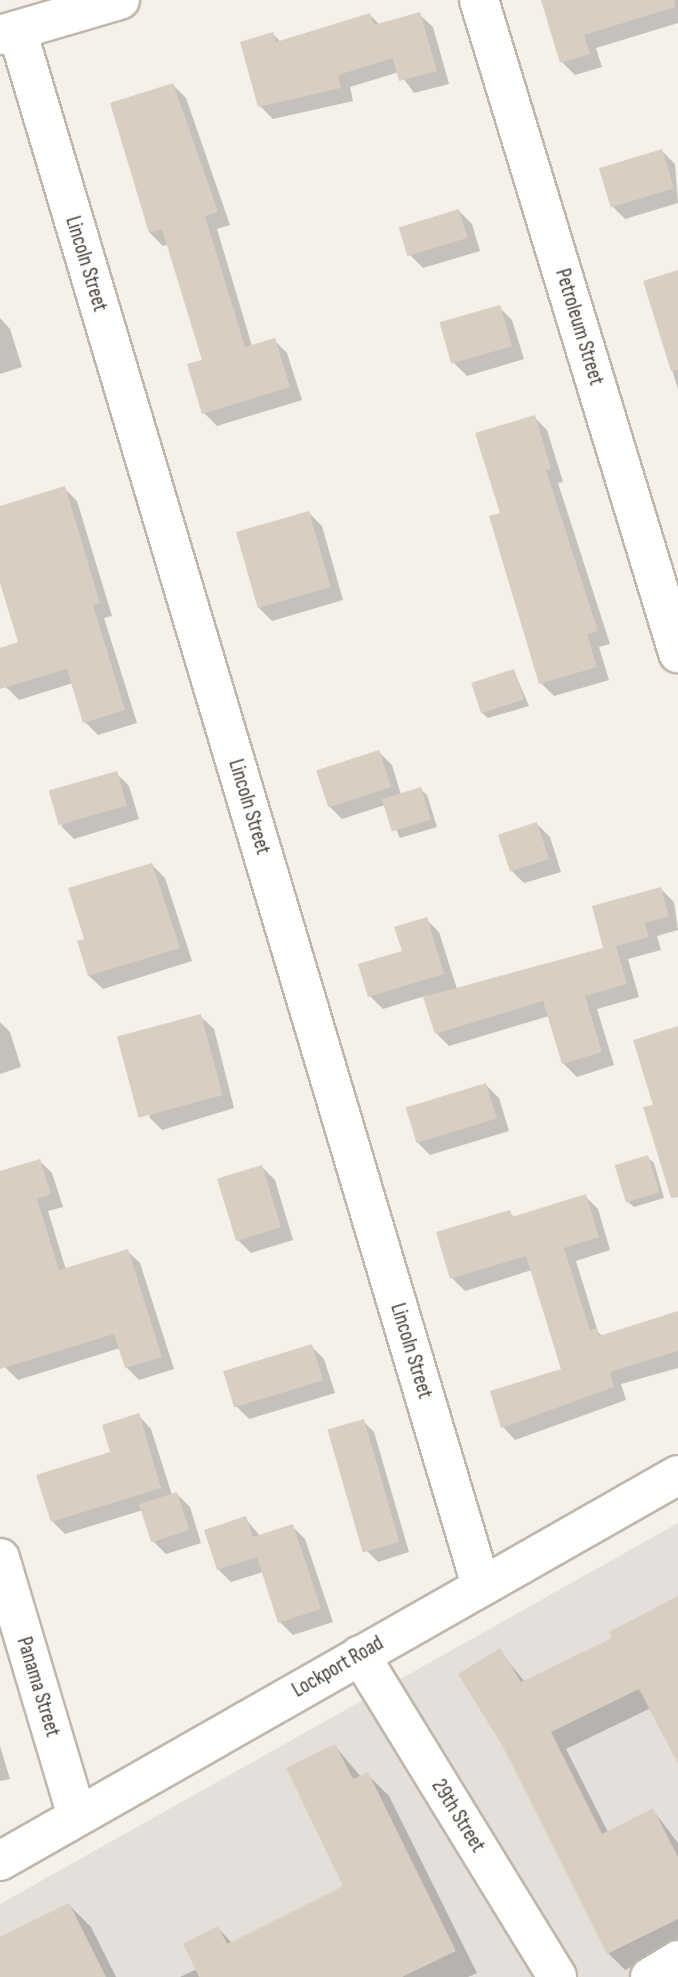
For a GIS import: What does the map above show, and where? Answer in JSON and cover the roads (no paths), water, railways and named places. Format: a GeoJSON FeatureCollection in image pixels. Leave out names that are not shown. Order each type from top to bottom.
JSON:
{"type":"FeatureCollection","features":[{"type":"Feature","properties":{"kind":"street"},"geometry":{"type":"LineString","coordinates":[[8,32],[120,0]]}},
{"type":"Feature","properties":{"kind":"street","name":"Petroleum Street"},"geometry":{"type":"LineString","coordinates":[[479,0],[678,653]]}},
{"type":"Feature","properties":{"kind":"street","name":"Lincoln Street"},"geometry":{"type":"LineString","coordinates":[[8,32],[481,1585]]}},
{"type":"Feature","properties":{"kind":"street","name":"Lockport Road"},"geometry":{"type":"LineString","coordinates":[[0,1861],[678,1475]]}},
{"type":"Feature","properties":{"kind":"street","name":"Panama Street"},"geometry":{"type":"LineString","coordinates":[[0,1558],[76,1816]]}},
{"type":"Feature","properties":{"kind":"street","name":"29th Street"},"geometry":{"type":"LineString","coordinates":[[360,1655],[557,1977]]}},
{"type":"Feature","properties":{"kind":"street"},"geometry":{"type":"LineString","coordinates":[[650,1977],[678,1960]]}}]}
